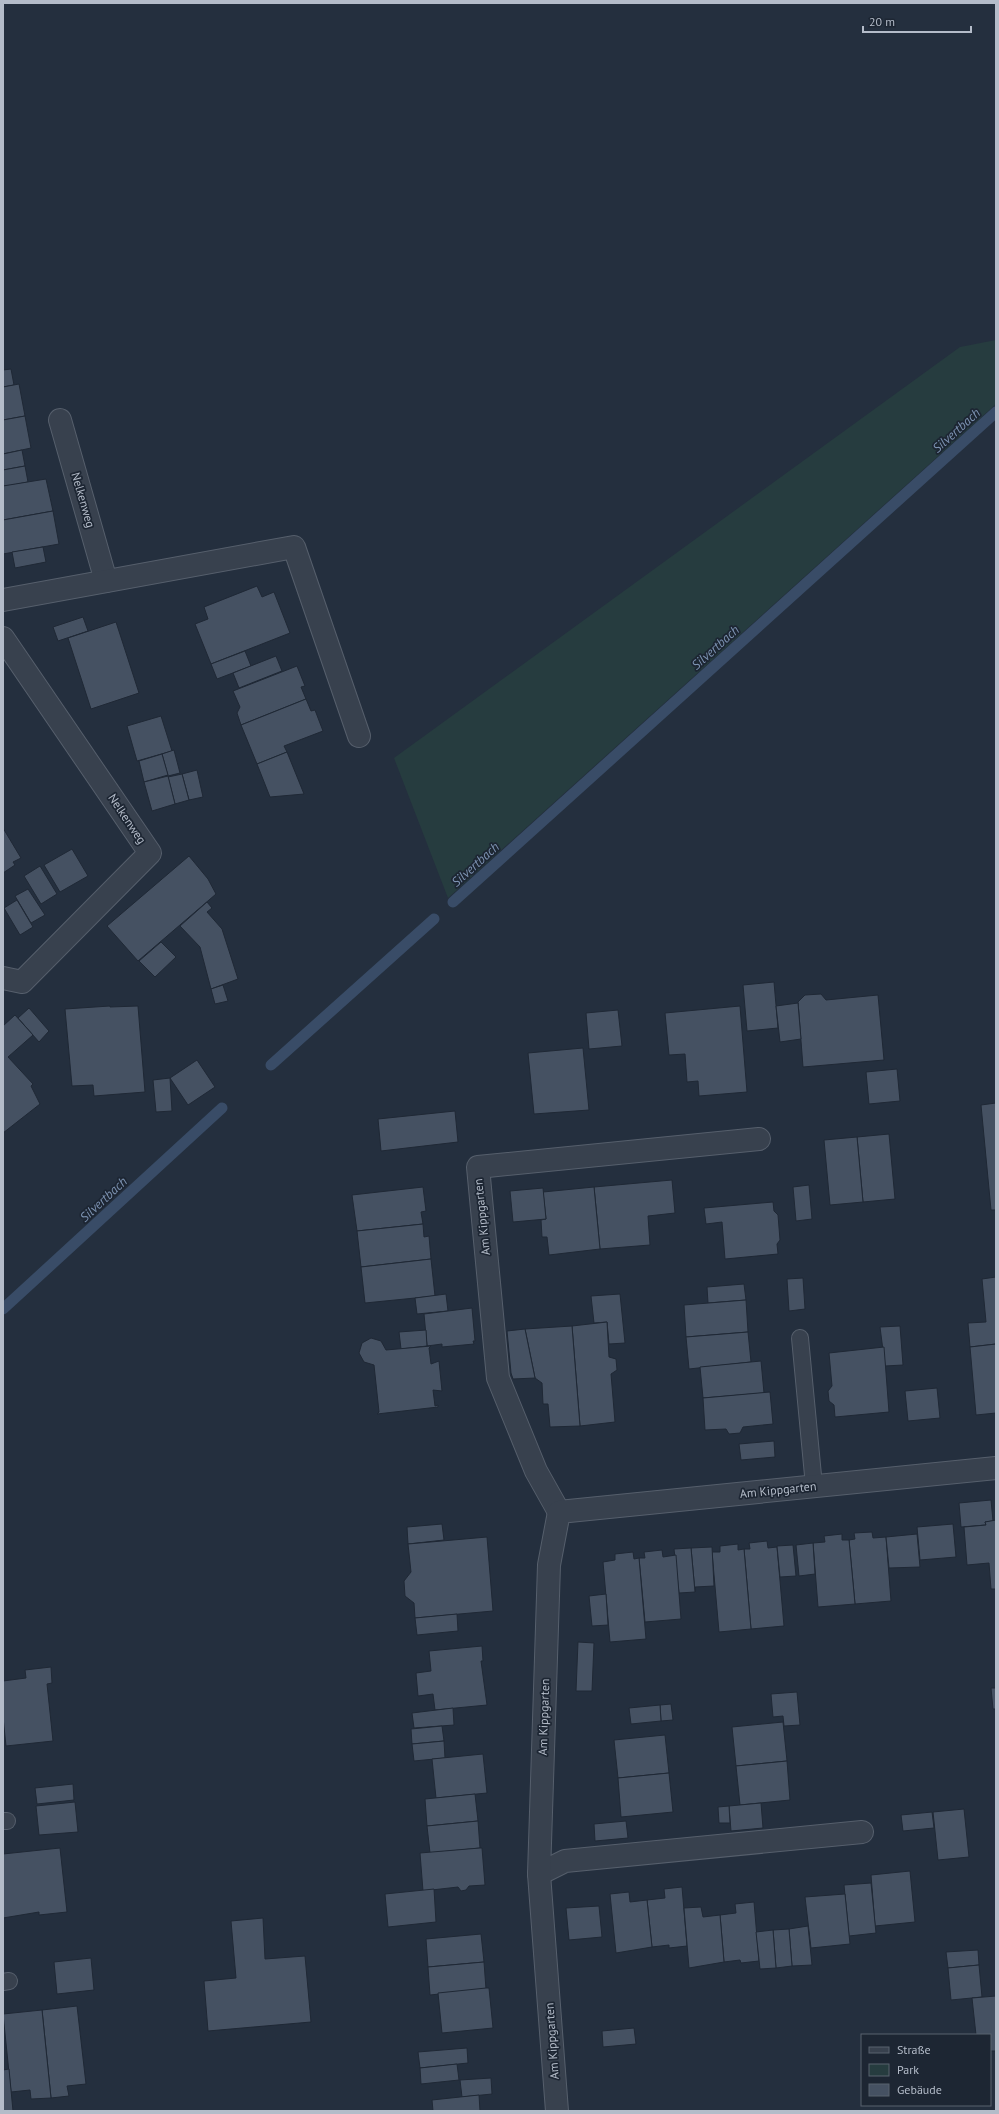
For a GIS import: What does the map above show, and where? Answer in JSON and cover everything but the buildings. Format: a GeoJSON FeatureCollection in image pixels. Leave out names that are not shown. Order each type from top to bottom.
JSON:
{"type":"FeatureCollection","features":[{"type":"Feature","properties":{"kind":"street","name":"Nelkenweg"},"geometry":{"type":"LineString","coordinates":[[60,420],[106,581]]}},
{"type":"Feature","properties":{"kind":"street"},"geometry":{"type":"LineString","coordinates":[[3,600],[294,546],[359,736]]}},
{"type":"Feature","properties":{"kind":"street","name":"Nelkenweg"},"geometry":{"type":"LineString","coordinates":[[3,638],[150,853],[22,982],[3,978]]}},
{"type":"Feature","properties":{"kind":"street","name":"Am Kippgarten"},"geometry":{"type":"LineString","coordinates":[[557,2111],[539,1874],[549,1564],[559,1512],[536,1471],[498,1378],[478,1167],[759,1139]]}},
{"type":"Feature","properties":{"kind":"street","name":"Am Kippgarten"},"geometry":{"type":"LineString","coordinates":[[559,1512],[996,1468]]}},
{"type":"Feature","properties":{"kind":"street"},"geometry":{"type":"LineString","coordinates":[[539,1874],[565,1860],[862,1832]]}},
{"type":"Feature","properties":{"kind":"lane"},"geometry":{"type":"LineString","coordinates":[[800,1338],[814,1486]]}},
{"type":"Feature","properties":{"kind":"green space"},"geometry":{"type":"Polygon","coordinates":[[[996,340],[996,404],[448,898],[394,758],[960,347],[996,340]]]}},
{"type":"Feature","properties":{"kind":"waterway","name":"Silvertbach"},"geometry":{"type":"LineString","coordinates":[[453,902],[996,412]]}},
{"type":"Feature","properties":{"kind":"waterway","name":"Silvertbach"},"geometry":{"type":"LineString","coordinates":[[271,1065],[434,919]]}},
{"type":"Feature","properties":{"kind":"waterway","name":"Silvertbach"},"geometry":{"type":"LineString","coordinates":[[3,1309],[222,1108]]}}]}
